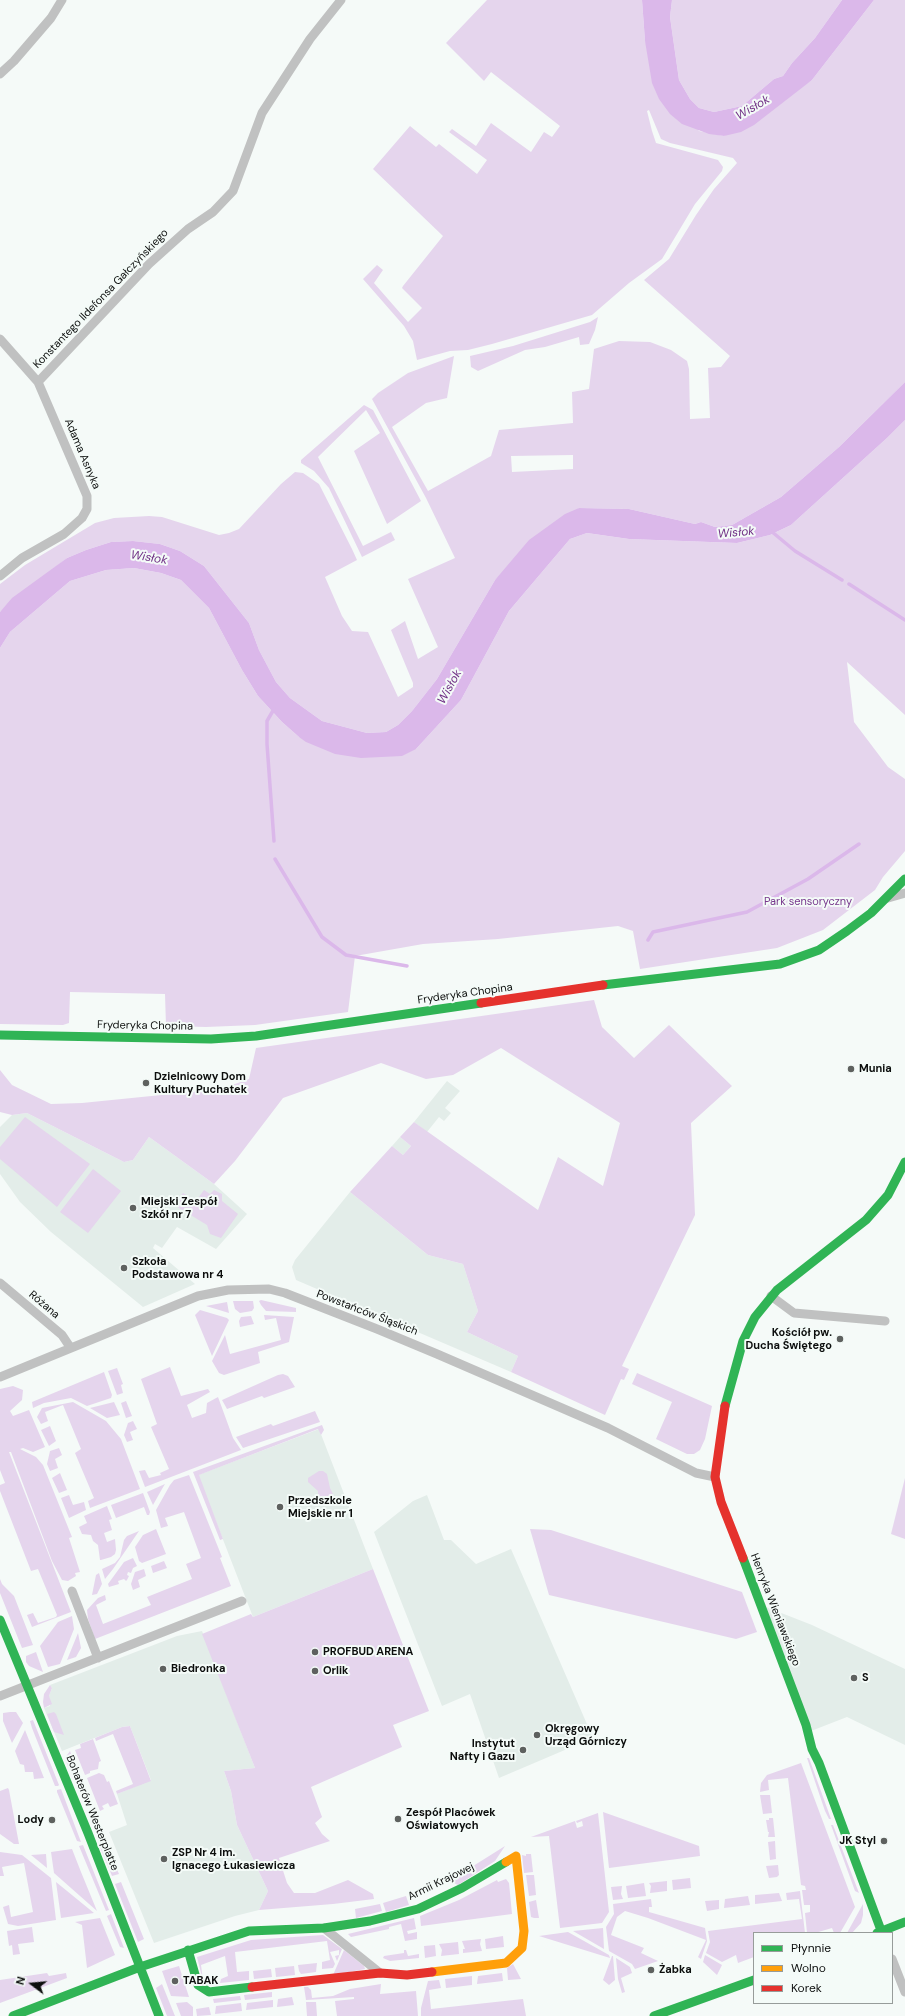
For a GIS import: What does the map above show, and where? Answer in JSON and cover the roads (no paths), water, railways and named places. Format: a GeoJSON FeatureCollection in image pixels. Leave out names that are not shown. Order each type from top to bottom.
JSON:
{"type":"FeatureCollection","features":[{"type":"Feature","properties":{"kind":"street"},"geometry":{"type":"LineString","coordinates":[[0,74],[14,61],[51,18],[62,0]]}},
{"type":"Feature","properties":{"kind":"street","name":"Konstantego Ildefonsa Gałczyńskiego"},"geometry":{"type":"LineString","coordinates":[[38,382],[150,264],[188,229],[213,212],[234,191],[262,113],[310,39],[341,0]]}},
{"type":"Feature","properties":{"kind":"street","name":"Adama Asnyka"},"geometry":{"type":"LineString","coordinates":[[0,339],[38,382],[87,496],[87,509],[82,518],[64,534],[22,558],[0,576]]}},
{"type":"Feature","properties":{"kind":"street","name":"Fryderyka Chopina"},"geometry":{"type":"LineString","coordinates":[[0,1035],[206,1039],[256,1036],[623,982],[780,964],[819,950],[871,914],[905,879]]}},
{"type":"Feature","properties":{"kind":"street"},"geometry":{"type":"LineString","coordinates":[[888,898],[905,893]]}},
{"type":"Feature","properties":{"kind":"street","name":"Henryka Wieniawskiego"},"geometry":{"type":"LineString","coordinates":[[880,1932],[819,1763],[812,1749],[806,1725],[721,1502],[715,1477],[723,1416],[743,1341],[755,1317],[771,1296],[795,1275],[866,1220],[888,1195],[905,1162]]}},
{"type":"Feature","properties":{"kind":"street","name":"Różana"},"geometry":{"type":"LineString","coordinates":[[0,1283],[62,1335],[70,1347]]}},
{"type":"Feature","properties":{"kind":"street","name":"Powstańców Śląskich"},"geometry":{"type":"LineString","coordinates":[[0,1377],[70,1347],[198,1296],[228,1290],[269,1289],[285,1293],[437,1354],[608,1428],[696,1474],[715,1477]]}},
{"type":"Feature","properties":{"kind":"street"},"geometry":{"type":"LineString","coordinates":[[771,1296],[794,1312],[885,1321]]}},
{"type":"Feature","properties":{"kind":"street"},"geometry":{"type":"LineString","coordinates":[[72,1591],[98,1658]]}},
{"type":"Feature","properties":{"kind":"street"},"geometry":{"type":"LineString","coordinates":[[0,1696],[242,1601]]}},
{"type":"Feature","properties":{"kind":"street","name":"Bohaterów Westerplatte"},"geometry":{"type":"LineString","coordinates":[[0,1620],[88,1833],[159,2016]]}},
{"type":"Feature","properties":{"kind":"street","name":"Armii Krajowej"},"geometry":{"type":"LineString","coordinates":[[13,2016],[140,1967],[249,1931],[324,1928],[370,1921],[418,1909],[462,1888],[516,1856],[524,1931],[522,1948],[506,1963],[407,1975],[380,1974]]}},
{"type":"Feature","properties":{"kind":"street"},"geometry":{"type":"LineString","coordinates":[[880,1932],[905,1922]]}},
{"type":"Feature","properties":{"kind":"street"},"geometry":{"type":"LineString","coordinates":[[324,1928],[380,1974]]}},
{"type":"Feature","properties":{"kind":"street"},"geometry":{"type":"LineString","coordinates":[[188,1950],[198,1985],[209,1992],[380,1974]]}},
{"type":"Feature","properties":{"kind":"street"},"geometry":{"type":"LineString","coordinates":[[893,1962],[905,1992]]}},
{"type":"Feature","properties":{"kind":"street"},"geometry":{"type":"LineString","coordinates":[[654,2016],[753,1980]]}},
{"type":"Feature","properties":{"kind":"water","name":"Wisłok"},"geometry":{"type":"Polygon","coordinates":[[[642,0],[672,0],[670,17],[679,80],[690,99],[699,108],[714,112],[742,106],[774,79],[783,76],[792,63],[815,38],[842,0],[874,0],[812,80],[754,125],[741,132],[724,136],[709,134],[682,124],[670,114],[659,99],[652,83],[645,41],[642,0]]]}},
{"type":"Feature","properties":{"kind":"water","name":"Wisłok"},"geometry":{"type":"Polygon","coordinates":[[[905,382],[905,420],[791,525],[770,535],[737,543],[629,539],[587,533],[570,539],[509,611],[461,700],[416,749],[402,756],[361,758],[335,754],[306,742],[299,737],[282,722],[258,696],[242,670],[209,608],[181,580],[161,573],[134,568],[106,570],[70,581],[10,632],[0,648],[0,612],[12,598],[67,558],[111,542],[133,541],[160,544],[180,551],[204,566],[249,623],[259,650],[276,682],[290,698],[322,721],[367,733],[386,732],[398,725],[412,711],[437,679],[495,580],[529,540],[565,514],[579,508],[629,509],[695,524],[701,522],[715,527],[732,525],[781,497],[839,447],[905,382]]]}},
{"type":"Feature","properties":{"kind":"waterway"},"geometry":{"type":"LineString","coordinates":[[771,531],[795,551],[842,580]]}},
{"type":"Feature","properties":{"kind":"waterway"},"geometry":{"type":"LineString","coordinates":[[849,584],[905,620]]}},
{"type":"Feature","properties":{"kind":"waterway"},"geometry":{"type":"LineString","coordinates":[[274,709],[267,721],[267,744],[274,841]]}},
{"type":"Feature","properties":{"kind":"waterway"},"geometry":{"type":"LineString","coordinates":[[648,940],[653,932],[747,912],[808,879],[859,844]]}},
{"type":"Feature","properties":{"kind":"waterway"},"geometry":{"type":"LineString","coordinates":[[275,859],[322,937],[346,955],[407,966]]}},
{"type":"Feature","properties":{"kind":"place","name":"Munia"},"geometry":{"type":"Point","coordinates":[851,1069]}},
{"type":"Feature","properties":{"kind":"place","name":"Dzielnicowy Dom Kultury Puchatek"},"geometry":{"type":"Point","coordinates":[146,1083]}},
{"type":"Feature","properties":{"kind":"place","name":"Miejski Zespół Szkół nr 7"},"geometry":{"type":"Point","coordinates":[133,1208]}},
{"type":"Feature","properties":{"kind":"place","name":"Szkoła Podstawowa nr 4"},"geometry":{"type":"Point","coordinates":[124,1268]}},
{"type":"Feature","properties":{"kind":"place","name":"Kościół pw. Ducha Świętego"},"geometry":{"type":"Point","coordinates":[840,1339]}},
{"type":"Feature","properties":{"kind":"place","name":"Przedszkole Miejskie nr 1"},"geometry":{"type":"Point","coordinates":[280,1507]}},
{"type":"Feature","properties":{"kind":"place","name":"PROFBUD ARENA"},"geometry":{"type":"Point","coordinates":[315,1652]}},
{"type":"Feature","properties":{"kind":"place","name":"Biedronka"},"geometry":{"type":"Point","coordinates":[163,1669]}},
{"type":"Feature","properties":{"kind":"place","name":"Orlik"},"geometry":{"type":"Point","coordinates":[315,1671]}},
{"type":"Feature","properties":{"kind":"place","name":"S"},"geometry":{"type":"Point","coordinates":[854,1678]}},
{"type":"Feature","properties":{"kind":"place","name":"Okręgowy Urząd Górniczy"},"geometry":{"type":"Point","coordinates":[537,1735]}},
{"type":"Feature","properties":{"kind":"place","name":"Instytut Nafty i Gazu"},"geometry":{"type":"Point","coordinates":[523,1750]}},
{"type":"Feature","properties":{"kind":"place","name":"Zespół Placówek Oświatowych"},"geometry":{"type":"Point","coordinates":[398,1819]}},
{"type":"Feature","properties":{"kind":"place","name":"Lody"},"geometry":{"type":"Point","coordinates":[52,1820]}},
{"type":"Feature","properties":{"kind":"place","name":"JK Styl"},"geometry":{"type":"Point","coordinates":[884,1841]}},
{"type":"Feature","properties":{"kind":"place","name":"ZSP Nr 4 im. Ignacego Łukasiewicza"},"geometry":{"type":"Point","coordinates":[164,1859]}},
{"type":"Feature","properties":{"kind":"place","name":"Żabka"},"geometry":{"type":"Point","coordinates":[651,1970]}},
{"type":"Feature","properties":{"kind":"place","name":"TABAK"},"geometry":{"type":"Point","coordinates":[175,1981]}},
{"type":"Feature","properties":{"kind":"park label","name":"Park sensoryczny"},"geometry":{"type":"Point","coordinates":[808,902]}}]}
